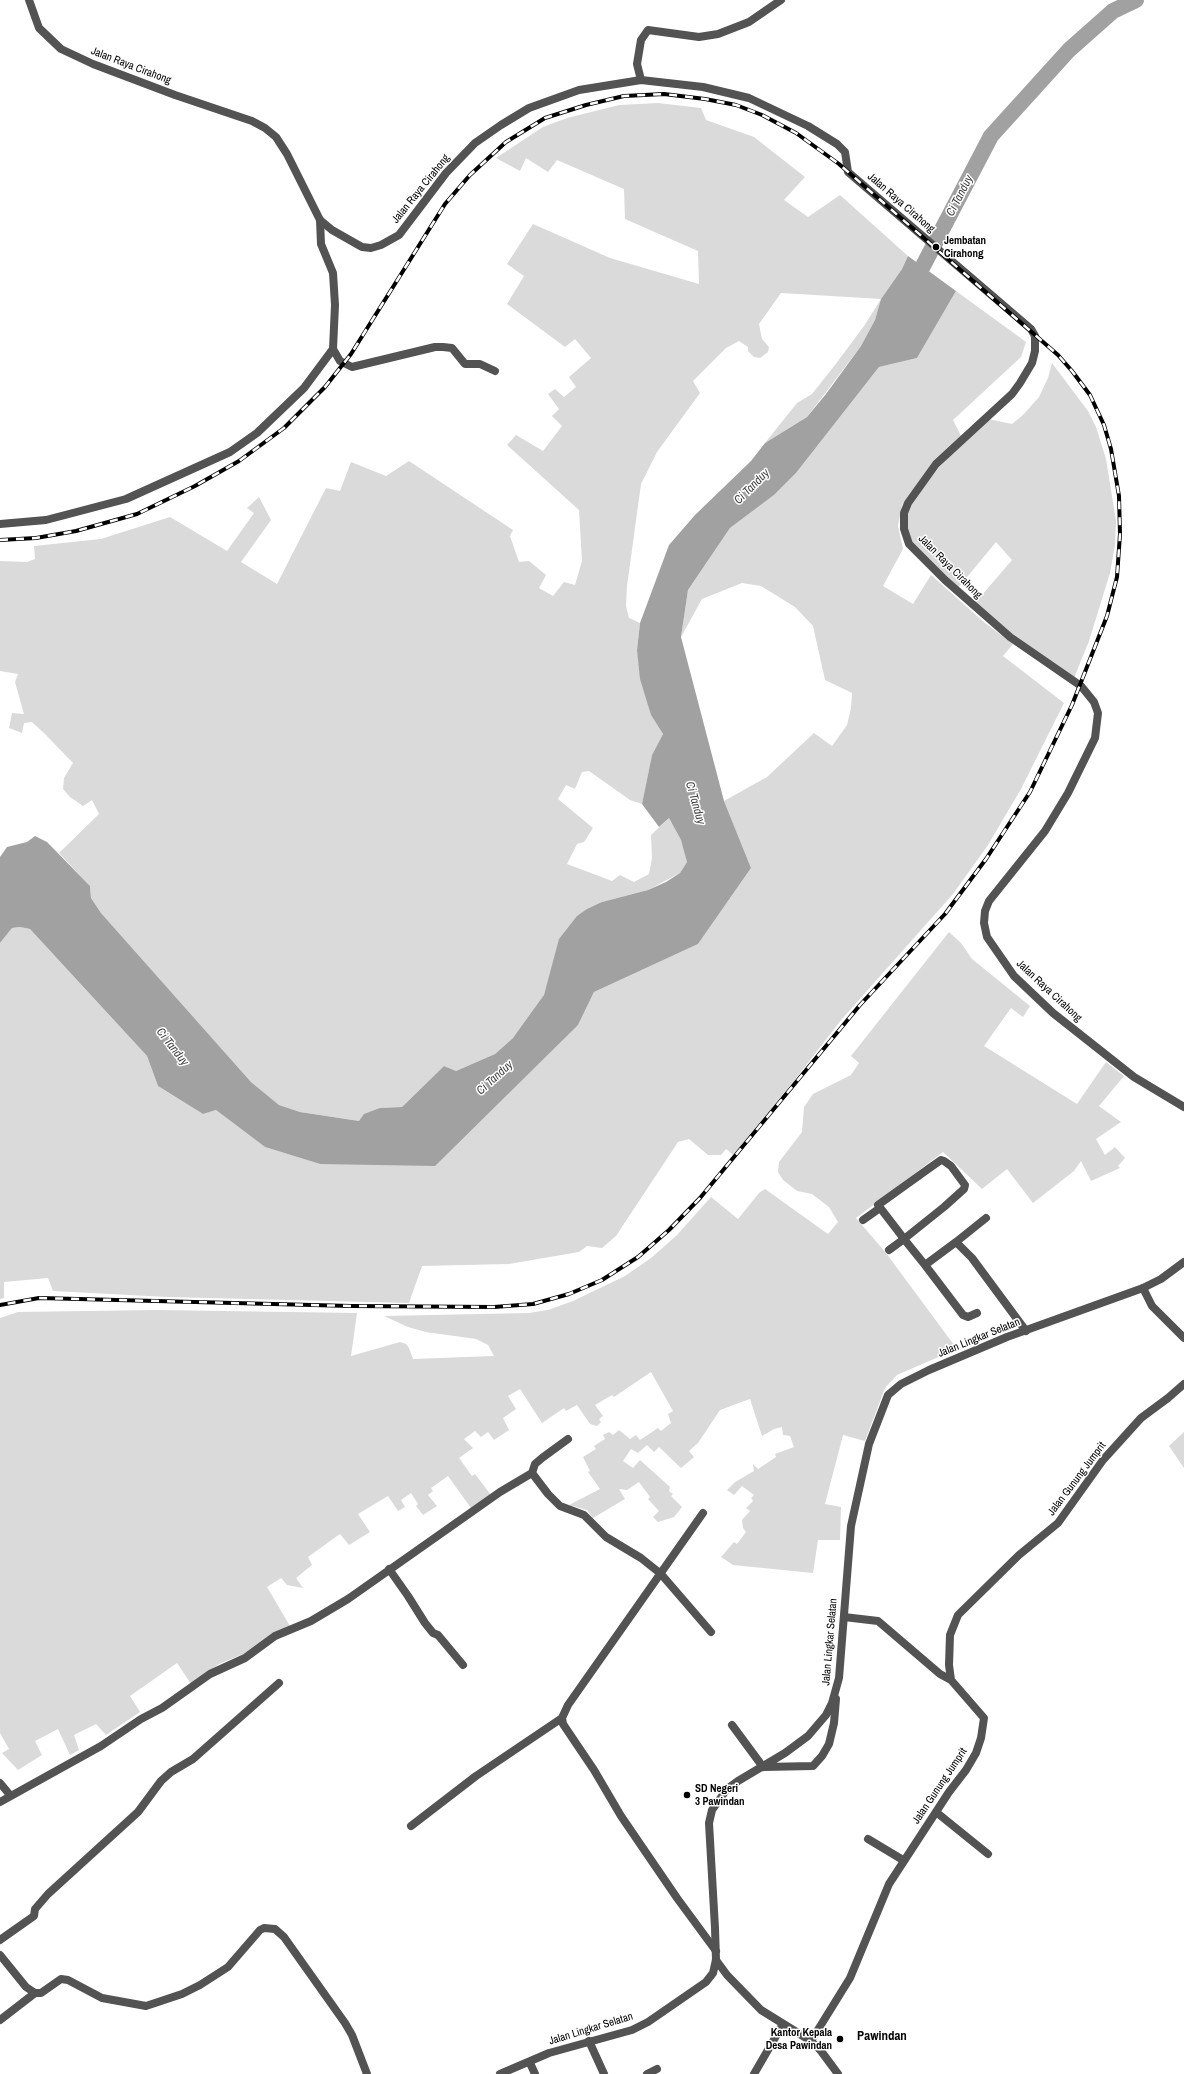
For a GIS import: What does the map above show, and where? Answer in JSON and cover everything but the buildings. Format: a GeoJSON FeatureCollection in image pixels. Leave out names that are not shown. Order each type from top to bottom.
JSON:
{"type":"FeatureCollection","features":[{"type":"Feature","properties":{"kind":"street","name":"Jalan Raya Cirahong"},"geometry":{"type":"LineString","coordinates":[[29,0],[39,28],[48,38],[62,49],[93,64],[175,95],[252,121],[265,128],[276,138],[287,154],[320,220],[332,230],[362,248],[371,248],[381,245],[399,235],[446,173],[475,143],[529,108],[579,90],[641,80],[703,87],[749,98],[764,104],[837,144],[845,152],[848,172],[1031,329],[1035,336],[1035,351],[1032,363],[1020,383],[1012,394],[936,464],[908,503],[904,513],[904,529],[909,544],[940,576],[998,627],[1081,686],[1094,702],[1098,713],[1095,738],[1068,793],[1041,837],[989,902],[985,911],[984,923],[988,937],[1014,976],[1053,1013],[1134,1077],[1184,1108]]}},
{"type":"Feature","properties":{"kind":"street"},"geometry":{"type":"LineString","coordinates":[[641,80],[637,64],[641,40],[648,30],[699,37],[718,34],[749,22],[781,0]]}},
{"type":"Feature","properties":{"kind":"street"},"geometry":{"type":"LineString","coordinates":[[320,220],[321,244],[333,273],[335,305],[333,349],[340,361],[352,367],[435,347],[443,347],[452,348],[465,364],[480,364],[495,371]]}},
{"type":"Feature","properties":{"kind":"street"},"geometry":{"type":"LineString","coordinates":[[0,524],[46,520],[126,499],[230,452],[257,433],[304,388],[333,349]]}},
{"type":"Feature","properties":{"kind":"street"},"geometry":{"type":"LineString","coordinates":[[889,1250],[904,1239],[964,1189],[965,1185],[951,1166],[941,1160],[878,1205],[904,1239],[925,1265],[963,1315],[968,1317],[977,1313]]}},
{"type":"Feature","properties":{"kind":"street"},"geometry":{"type":"LineString","coordinates":[[863,1220],[880,1208]]}},
{"type":"Feature","properties":{"kind":"street"},"geometry":{"type":"LineString","coordinates":[[925,1265],[986,1218]]}},
{"type":"Feature","properties":{"kind":"street"},"geometry":{"type":"LineString","coordinates":[[956,1242],[972,1258],[1026,1331]]}},
{"type":"Feature","properties":{"kind":"street","name":"Jalan Lingkar Selatan"},"geometry":{"type":"LineString","coordinates":[[500,2074],[530,2063],[549,2053],[589,2041],[618,2035],[648,2022],[706,1982],[713,1973],[716,1960],[716,1951],[709,1823],[712,1810],[727,1790],[798,1744],[816,1728],[826,1715],[837,1690],[851,1526],[869,1444],[888,1396],[901,1384],[929,1370],[1026,1331],[1143,1288],[1161,1279],[1184,1262]]}},
{"type":"Feature","properties":{"kind":"street"},"geometry":{"type":"LineString","coordinates":[[1143,1288],[1152,1306],[1184,1338]]}},
{"type":"Feature","properties":{"kind":"street","name":"Jalan Gunung Jumprit"},"geometry":{"type":"LineString","coordinates":[[811,2041],[850,1978],[889,1884],[903,1860],[966,1770],[976,1753],[984,1724],[984,1718],[980,1712],[962,1695],[951,1680],[949,1665],[950,1635],[958,1615],[1019,1555],[1058,1523],[1103,1460],[1140,1418],[1168,1398],[1184,1384]]}},
{"type":"Feature","properties":{"kind":"street"},"geometry":{"type":"LineString","coordinates":[[0,1802],[10,1795],[101,1746],[141,1719],[162,1708],[210,1674],[245,1658],[275,1636],[311,1621],[338,1605],[500,1492],[532,1473],[535,1464],[568,1439]]}},
{"type":"Feature","properties":{"kind":"street"},"geometry":{"type":"LineString","coordinates":[[532,1473],[548,1494],[560,1506],[584,1515],[606,1537],[645,1561],[661,1574],[712,1632]]}},
{"type":"Feature","properties":{"kind":"street"},"geometry":{"type":"LineString","coordinates":[[703,1513],[568,1704],[562,1718],[563,1724],[594,1770],[621,1816],[716,1951]]}},
{"type":"Feature","properties":{"kind":"street"},"geometry":{"type":"LineString","coordinates":[[389,1569],[425,1623],[433,1633],[438,1635],[463,1665]]}},
{"type":"Feature","properties":{"kind":"street"},"geometry":{"type":"LineString","coordinates":[[844,1617],[878,1621],[928,1664],[951,1680]]}},
{"type":"Feature","properties":{"kind":"street"},"geometry":{"type":"LineString","coordinates":[[0,1940],[34,1916],[35,1909],[48,1894],[138,1812],[170,1772],[193,1759],[279,1683]]}},
{"type":"Feature","properties":{"kind":"street"},"geometry":{"type":"LineString","coordinates":[[732,1725],[763,1767],[813,1766],[822,1756],[829,1744],[834,1723],[837,1690]]}},
{"type":"Feature","properties":{"kind":"street"},"geometry":{"type":"LineString","coordinates":[[411,1826],[476,1776],[562,1718]]}},
{"type":"Feature","properties":{"kind":"street"},"geometry":{"type":"LineString","coordinates":[[0,1783],[10,1795]]}},
{"type":"Feature","properties":{"kind":"street"},"geometry":{"type":"LineString","coordinates":[[936,1812],[988,1854]]}},
{"type":"Feature","properties":{"kind":"street"},"geometry":{"type":"LineString","coordinates":[[868,1839],[903,1860]]}},
{"type":"Feature","properties":{"kind":"street"},"geometry":{"type":"LineString","coordinates":[[0,2020],[36,1993],[41,1993],[61,1979],[68,1980],[102,1998],[146,2006],[182,1994],[200,1985],[228,1967],[260,1930],[264,1928],[275,1929],[284,1937],[345,2023],[352,2035],[367,2074]]}},
{"type":"Feature","properties":{"kind":"street"},"geometry":{"type":"LineString","coordinates":[[0,1955],[26,1987],[36,1993]]}},
{"type":"Feature","properties":{"kind":"street"},"geometry":{"type":"LineString","coordinates":[[716,1960],[727,1975],[761,2010],[811,2041],[821,2051],[838,2074]]}},
{"type":"Feature","properties":{"kind":"street"},"geometry":{"type":"LineString","coordinates":[[754,2074],[783,2024]]}},
{"type":"Feature","properties":{"kind":"street"},"geometry":{"type":"LineString","coordinates":[[589,2041],[604,2074]]}},
{"type":"Feature","properties":{"kind":"street"},"geometry":{"type":"LineString","coordinates":[[530,2063],[535,2074]]}},
{"type":"Feature","properties":{"kind":"street"},"geometry":{"type":"LineString","coordinates":[[646,2074],[657,2069]]}},
{"type":"Feature","properties":{"kind":"shaded area"},"geometry":{"type":"Polygon","coordinates":[[[658,103],[701,108],[706,120],[754,137],[805,177],[784,200],[808,217],[840,195],[908,256],[902,269],[881,299],[781,293],[759,324],[762,339],[769,347],[768,352],[760,358],[754,357],[748,351],[748,347],[739,341],[726,348],[693,381],[700,393],[657,452],[641,484],[627,586],[626,606],[629,618],[640,623],[637,650],[651,715],[663,734],[652,755],[642,804],[630,800],[589,771],[582,772],[575,789],[566,785],[558,799],[593,828],[584,842],[577,844],[567,864],[612,881],[620,875],[634,882],[649,874],[652,858],[651,835],[669,818],[681,840],[687,862],[680,873],[648,890],[602,902],[553,968],[544,995],[533,1013],[513,1038],[495,1054],[456,1071],[444,1066],[402,1107],[380,1108],[359,1121],[300,1112],[279,1105],[251,1082],[101,913],[91,898],[90,886],[59,853],[99,814],[92,800],[83,806],[70,797],[63,789],[64,778],[73,763],[45,734],[32,722],[24,723],[22,733],[9,728],[12,713],[24,714],[15,682],[18,674],[0,671],[0,561],[27,562],[35,559],[34,546],[101,539],[170,517],[227,551],[254,513],[247,508],[259,497],[271,520],[241,562],[277,584],[326,488],[340,491],[351,462],[386,476],[409,461],[513,530],[510,536],[519,562],[529,561],[546,575],[539,588],[553,596],[564,582],[575,585],[582,561],[579,510],[507,445],[516,435],[543,451],[562,426],[552,416],[559,409],[548,394],[555,389],[564,397],[576,387],[569,377],[591,358],[575,339],[565,347],[507,304],[524,276],[507,264],[533,224],[610,258],[699,284],[698,251],[625,219],[624,189],[557,160],[548,172],[526,158],[520,171],[496,158],[543,127],[567,118],[619,105],[658,103]]]}},
{"type":"Feature","properties":{"kind":"shaded area"},"geometry":{"type":"Polygon","coordinates":[[[956,291],[1026,342],[1021,357],[953,420],[961,436],[934,460],[902,505],[898,526],[903,549],[883,586],[913,604],[931,575],[985,623],[1013,644],[1003,656],[1064,703],[1021,789],[988,845],[953,894],[842,1019],[733,1155],[726,1149],[721,1155],[708,1155],[689,1139],[678,1142],[616,1236],[602,1248],[587,1246],[579,1252],[509,1264],[422,1266],[409,1303],[167,1297],[53,1291],[48,1278],[4,1282],[4,1298],[0,1299],[0,943],[12,928],[20,927],[30,929],[147,1056],[158,1086],[203,1114],[216,1110],[265,1147],[320,1164],[578,1025],[594,992],[698,944],[751,868],[724,801],[767,777],[814,733],[832,746],[847,725],[851,708],[852,693],[825,680],[813,626],[795,607],[761,586],[742,583],[702,599],[681,637],[688,590],[730,528],[774,495],[796,473],[879,367],[917,358],[956,291]]]}},
{"type":"Feature","properties":{"kind":"shaded area"},"geometry":{"type":"Polygon","coordinates":[[[881,299],[875,320],[861,346],[807,417],[765,443],[797,403],[812,394],[864,326],[881,299]]]}},
{"type":"Feature","properties":{"kind":"shaded area"},"geometry":{"type":"Polygon","coordinates":[[[1052,363],[1088,411],[1096,427],[1106,459],[1116,521],[1115,545],[1110,573],[1089,641],[1074,678],[1010,632],[976,602],[1012,560],[996,542],[958,588],[911,543],[907,527],[908,514],[911,504],[940,466],[988,419],[1012,424],[1023,415],[1039,397],[1048,378],[1052,363]]]}},
{"type":"Feature","properties":{"kind":"shaded area"},"geometry":{"type":"Polygon","coordinates":[[[949,932],[961,943],[972,959],[1030,1006],[1023,1017],[1011,1008],[984,1046],[1077,1104],[1106,1062],[1124,1076],[1099,1106],[1121,1122],[1096,1139],[1105,1155],[1115,1147],[1125,1158],[1118,1166],[1120,1168],[1091,1181],[1081,1161],[1074,1171],[1033,1203],[1007,1169],[982,1189],[943,1152],[856,1218],[886,1253],[957,1349],[897,1375],[885,1388],[865,1441],[843,1435],[825,1504],[841,1507],[840,1540],[818,1540],[813,1573],[733,1565],[721,1557],[734,1542],[737,1544],[746,1532],[743,1528],[742,1520],[750,1511],[746,1508],[753,1501],[751,1498],[754,1495],[742,1486],[734,1495],[727,1490],[735,1482],[754,1471],[753,1464],[758,1469],[776,1457],[775,1454],[794,1447],[790,1436],[783,1435],[782,1427],[774,1429],[762,1436],[750,1399],[720,1410],[698,1443],[689,1451],[694,1457],[681,1468],[659,1447],[654,1452],[647,1445],[638,1453],[631,1449],[623,1461],[633,1468],[640,1460],[670,1487],[669,1491],[673,1494],[671,1496],[682,1507],[674,1517],[658,1522],[653,1517],[659,1511],[648,1499],[650,1497],[639,1482],[627,1490],[619,1489],[625,1499],[593,1518],[587,1510],[569,1505],[600,1489],[588,1472],[590,1471],[583,1457],[596,1449],[594,1446],[605,1439],[603,1435],[609,1432],[613,1435],[619,1430],[630,1439],[636,1435],[640,1440],[658,1428],[661,1431],[671,1423],[668,1414],[673,1411],[651,1372],[614,1397],[612,1395],[595,1405],[603,1416],[599,1419],[601,1422],[597,1426],[590,1424],[577,1405],[566,1411],[564,1408],[542,1423],[520,1389],[508,1396],[516,1409],[503,1418],[509,1430],[494,1440],[488,1432],[481,1437],[475,1431],[464,1439],[473,1448],[459,1458],[472,1476],[475,1474],[491,1495],[471,1508],[448,1476],[431,1488],[433,1491],[428,1495],[437,1506],[423,1515],[416,1506],[418,1504],[411,1493],[401,1500],[405,1507],[398,1511],[388,1496],[358,1514],[370,1532],[349,1545],[340,1534],[308,1557],[312,1565],[296,1578],[303,1588],[287,1585],[281,1578],[267,1587],[290,1626],[253,1650],[219,1664],[191,1684],[177,1663],[130,1696],[140,1712],[106,1735],[96,1724],[74,1735],[79,1750],[70,1755],[58,1729],[35,1741],[42,1755],[18,1770],[2,1753],[9,1749],[0,1733],[0,1318],[18,1312],[156,1310],[357,1313],[351,1356],[400,1342],[406,1344],[413,1359],[494,1356],[488,1345],[476,1339],[426,1332],[408,1327],[384,1316],[529,1313],[548,1310],[573,1301],[625,1276],[651,1258],[677,1235],[711,1197],[738,1219],[759,1193],[765,1189],[828,1234],[838,1222],[829,1207],[812,1194],[797,1191],[783,1180],[778,1172],[779,1162],[802,1132],[804,1107],[813,1094],[851,1075],[859,1063],[851,1056],[949,932]]]}},
{"type":"Feature","properties":{"kind":"shaded area"},"geometry":{"type":"Polygon","coordinates":[[[1184,1432],[1184,1468],[1169,1446],[1184,1432]]]}},
{"type":"Feature","properties":{"kind":"water"},"geometry":{"type":"Polygon","coordinates":[[[908,256],[956,291],[917,358],[879,367],[796,473],[774,495],[730,528],[688,590],[681,637],[724,801],[751,868],[698,944],[594,992],[578,1025],[435,1166],[320,1164],[265,1147],[216,1110],[203,1114],[158,1086],[147,1056],[30,929],[20,927],[12,928],[0,943],[0,857],[7,847],[27,842],[35,836],[47,842],[90,886],[91,898],[101,913],[251,1082],[279,1105],[300,1112],[359,1121],[364,1114],[380,1108],[402,1107],[444,1066],[456,1071],[495,1054],[513,1038],[544,995],[559,939],[577,916],[587,909],[602,902],[648,890],[666,882],[680,873],[687,862],[681,840],[669,818],[659,827],[642,804],[652,755],[663,734],[651,715],[640,679],[637,650],[640,623],[669,545],[695,515],[751,461],[765,443],[807,417],[861,346],[875,320],[881,299],[902,269],[908,256]]]}},
{"type":"Feature","properties":{"kind":"waterway","name":"Ci Tanduy"},"geometry":{"type":"LineString","coordinates":[[913,285],[991,136],[1069,50],[1113,11],[1136,0]]}},
{"type":"Feature","properties":{"kind":"railway"},"geometry":{"type":"LineString","coordinates":[[0,540],[36,538],[76,531],[137,514],[195,486],[239,461],[284,428],[325,387],[351,354],[445,204],[470,175],[506,142],[545,118],[586,105],[624,96],[664,94],[705,99],[736,105],[762,115],[796,133],[839,164],[1058,355],[1090,395],[1104,425],[1111,449],[1119,496],[1120,534],[1117,577],[1107,616],[1072,705],[1030,792],[986,859],[945,914],[860,1005],[700,1198],[669,1230],[638,1257],[602,1280],[569,1294],[533,1304],[494,1307],[351,1306],[39,1298],[0,1305]]}},
{"type":"Feature","properties":{"kind":"place","name":"Jembatan Cirahong"},"geometry":{"type":"Point","coordinates":[936,247]}},
{"type":"Feature","properties":{"kind":"place","name":"SD Negeri 3 Pawindan"},"geometry":{"type":"Point","coordinates":[687,1795]}},
{"type":"Feature","properties":{"kind":"place","name":"Kantor Kepala Desa Pawindan"},"geometry":{"type":"Point","coordinates":[840,2039]}},
{"type":"Feature","properties":{"kind":"district","name":"Pawindan"},"geometry":{"type":"Point","coordinates":[882,2037]}}]}
